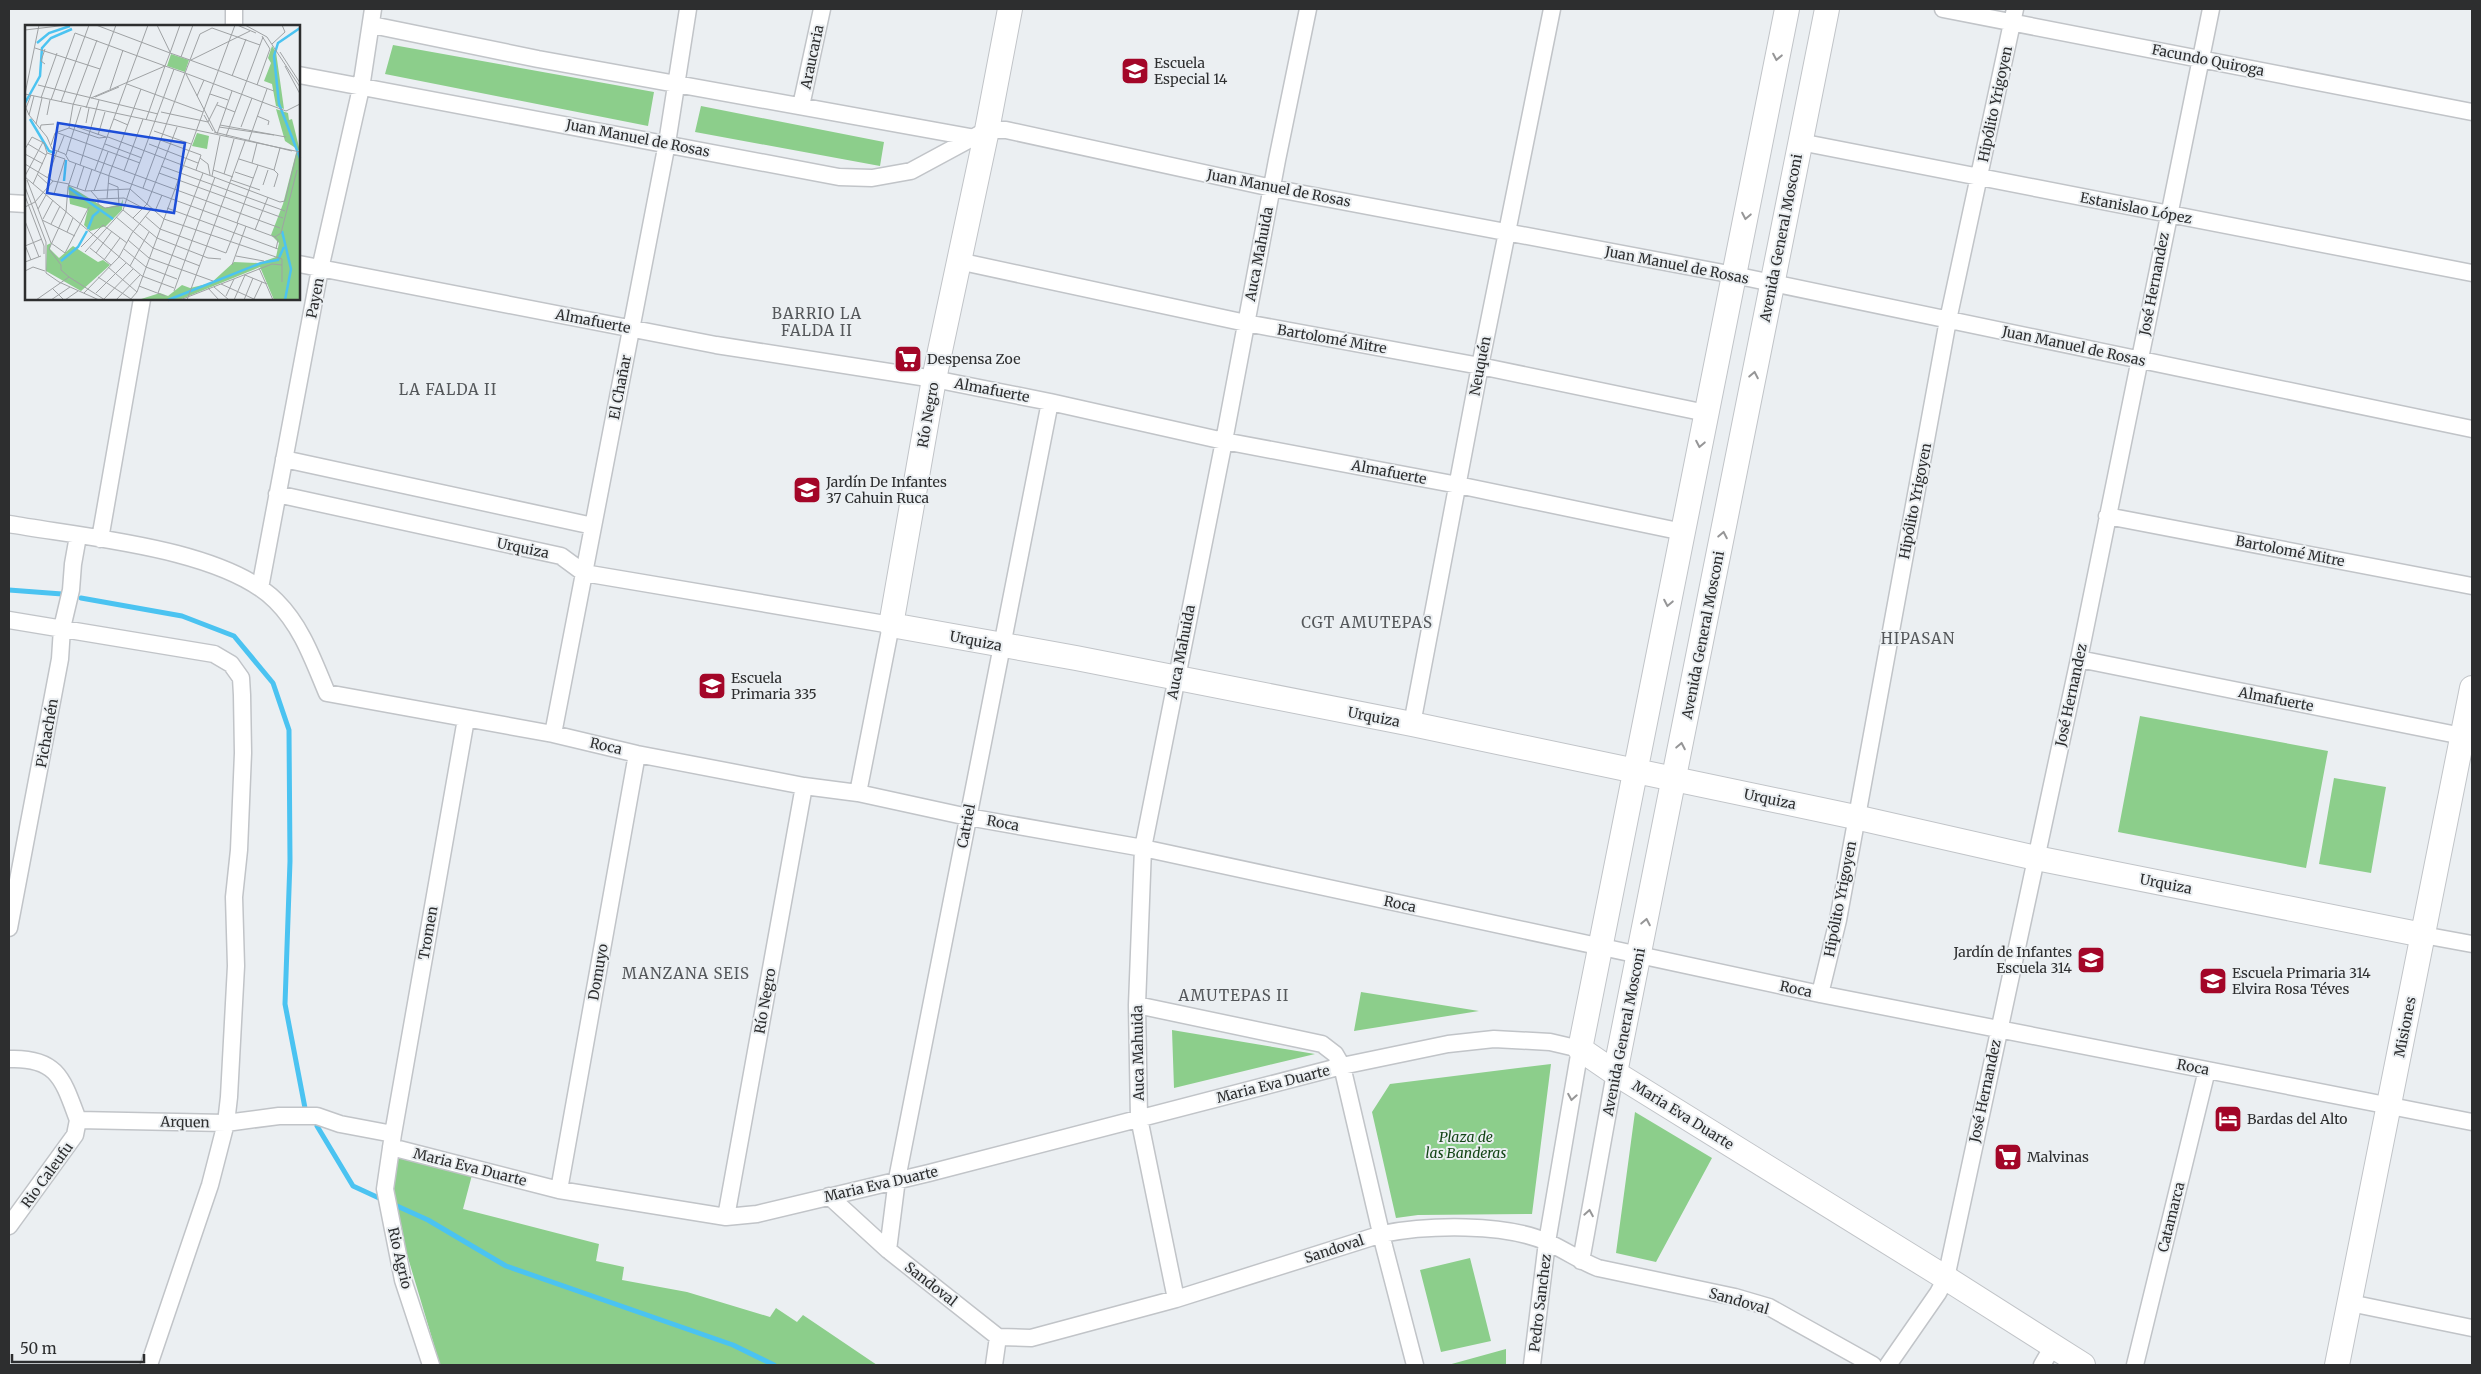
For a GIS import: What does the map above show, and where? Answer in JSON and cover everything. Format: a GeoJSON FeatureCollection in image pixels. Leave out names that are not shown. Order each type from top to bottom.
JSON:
{"type":"FeatureCollection","features":[{"type":"Feature","properties":{"kind":"street"},"geometry":{"type":"LineString","coordinates":[[234,9],[234,25]]}},
{"type":"Feature","properties":{"kind":"street","name":"El Chañar"},"geometry":{"type":"LineString","coordinates":[[553,734],[667,143],[688,9]]}},
{"type":"Feature","properties":{"kind":"street","name":"Araucaria"},"geometry":{"type":"LineString","coordinates":[[801,106],[822,9]]}},
{"type":"Feature","properties":{"kind":"street","name":"Río Negro"},"geometry":{"type":"LineString","coordinates":[[858,792],[891,625],[934,379],[958,261],[979,133],[1010,9]]}},
{"type":"Feature","properties":{"kind":"street","name":"Auca Mahuida"},"geometry":{"type":"LineString","coordinates":[[1176,1299],[1139,1118],[1137,1005],[1143,848],[1308,9]]}},
{"type":"Feature","properties":{"kind":"street","name":"Neuquén"},"geometry":{"type":"LineString","coordinates":[[1412,724],[1480,366],[1552,9]]}},
{"type":"Feature","properties":{"kind":"street"},"geometry":{"type":"LineString","coordinates":[[1547,1242],[1580,1048],[1787,9]]}},
{"type":"Feature","properties":{"kind":"street","name":"Avenida General Mosconi"},"geometry":{"type":"LineString","coordinates":[[1581,1261],[1616,1073],[1827,9]]}},
{"type":"Feature","properties":{"kind":"street","name":"Facundo Quiroga"},"geometry":{"type":"LineString","coordinates":[[1943,9],[2013,15],[2200,58],[2472,112]]}},
{"type":"Feature","properties":{"kind":"street","name":"José Hernandez"},"geometry":{"type":"LineString","coordinates":[[1888,1365],[1938,1293],[1946,1278],[2079,659],[2168,214],[2212,9]]}},
{"type":"Feature","properties":{"kind":"street","name":"Hipólito Yrigoyen"},"geometry":{"type":"LineString","coordinates":[[1820,994],[1838,920],[1948,320],[2013,15]]}},
{"type":"Feature","properties":{"kind":"street","name":"Juan Manuel de Rosas"},"geometry":{"type":"LineString","coordinates":[[372,17],[676,84],[801,106],[979,133],[1006,130],[1272,188],[1734,275],[2472,429]]}},
{"type":"Feature","properties":{"kind":"street","name":"Payen"},"geometry":{"type":"LineString","coordinates":[[260,588],[320,269],[361,88],[372,17]]}},
{"type":"Feature","properties":{"kind":"street","name":"Juan Manuel de Rosas"},"geometry":{"type":"LineString","coordinates":[[300,75],[839,177],[872,178],[910,171],[979,133]]}},
{"type":"Feature","properties":{"kind":"street","name":"Estanislao López"},"geometry":{"type":"LineString","coordinates":[[1800,142],[2472,273]]}},
{"type":"Feature","properties":{"kind":"street","name":"Bartolomé Mitre"},"geometry":{"type":"LineString","coordinates":[[958,261],[1246,323],[1480,366],[1706,413]]}},
{"type":"Feature","properties":{"kind":"street","name":"Almafuerte"},"geometry":{"type":"LineString","coordinates":[[300,264],[716,345],[934,379],[1050,402],[1224,441],[1458,484],[1683,532]]}},
{"type":"Feature","properties":{"kind":"street"},"geometry":{"type":"LineString","coordinates":[[100,539],[142,300]]}},
{"type":"Feature","properties":{"kind":"street","name":"Catriel"},"geometry":{"type":"LineString","coordinates":[[888,1250],[896,1180],[1050,402]]}},
{"type":"Feature","properties":{"kind":"street"},"geometry":{"type":"LineString","coordinates":[[284,459],[593,526]]}},
{"type":"Feature","properties":{"kind":"street","name":"Urquiza"},"geometry":{"type":"LineString","coordinates":[[277,494],[561,556],[584,573],[1076,658],[1412,724],[1856,817],[2036,858],[2472,944]]}},
{"type":"Feature","properties":{"kind":"street","name":"Bartolomé Mitre"},"geometry":{"type":"LineString","coordinates":[[2107,516],[2472,586]]}},
{"type":"Feature","properties":{"kind":"street"},"geometry":{"type":"LineString","coordinates":[[9,524],[100,539],[183,556],[225,569],[260,588]]}},
{"type":"Feature","properties":{"kind":"street","name":"Pichachén"},"geometry":{"type":"LineString","coordinates":[[9,928],[60,659],[62,628],[71,590],[78,536]]}},
{"type":"Feature","properties":{"kind":"street","name":"Roca"},"geometry":{"type":"LineString","coordinates":[[260,588],[276,601],[301,632],[326,694],[553,734],[637,754],[804,786],[858,792],[968,817],[1143,848],[1820,994],[2472,1122]]}},
{"type":"Feature","properties":{"kind":"street"},"geometry":{"type":"LineString","coordinates":[[9,620],[214,654],[231,664],[241,678],[243,754],[239,850],[234,897],[236,966],[226,1123],[210,1185],[148,1365]]}},
{"type":"Feature","properties":{"kind":"street","name":"Almafuerte"},"geometry":{"type":"LineString","coordinates":[[2079,659],[2467,737]]}},
{"type":"Feature","properties":{"kind":"street","name":"Misiones"},"geometry":{"type":"LineString","coordinates":[[2337,1365],[2423,935],[2467,737],[2472,688]]}},
{"type":"Feature","properties":{"kind":"street","name":"Tromen"},"geometry":{"type":"LineString","coordinates":[[392,1141],[466,718]]}},
{"type":"Feature","properties":{"kind":"street","name":"Domuyo"},"geometry":{"type":"LineString","coordinates":[[559,1190],[637,754]]}},
{"type":"Feature","properties":{"kind":"street","name":"Río Negro"},"geometry":{"type":"LineString","coordinates":[[726,1217],[804,786]]}},
{"type":"Feature","properties":{"kind":"street"},"geometry":{"type":"LineString","coordinates":[[1137,1005],[1322,1044],[1335,1054],[1342,1066],[1415,1365]]}},
{"type":"Feature","properties":{"kind":"street","name":"Maria Eva Duarte"},"geometry":{"type":"LineString","coordinates":[[392,1141],[559,1190],[726,1217],[758,1214],[929,1173],[1342,1066],[1448,1044],[1494,1039],[1550,1042],[1580,1048],[1616,1073],[1946,1278],[2048,1356],[2082,1365]]}},
{"type":"Feature","properties":{"kind":"street"},"geometry":{"type":"LineString","coordinates":[[9,1059],[18,1059],[52,1067],[64,1082],[78,1120]]}},
{"type":"Feature","properties":{"kind":"street","name":"Catamarca"},"geometry":{"type":"LineString","coordinates":[[2135,1365],[2207,1070]]}},
{"type":"Feature","properties":{"kind":"street","name":"Arquen"},"geometry":{"type":"LineString","coordinates":[[78,1120],[226,1123],[279,1116],[317,1116],[392,1141]]}},
{"type":"Feature","properties":{"kind":"street","name":"Rio Caleufu"},"geometry":{"type":"LineString","coordinates":[[9,1226],[15,1206],[75,1135],[78,1120]]}},
{"type":"Feature","properties":{"kind":"street","name":"Rio Agrio"},"geometry":{"type":"LineString","coordinates":[[392,1141],[386,1189],[403,1280],[431,1365]]}},
{"type":"Feature","properties":{"kind":"street","name":"Sandoval"},"geometry":{"type":"LineString","coordinates":[[830,1196],[888,1250],[998,1337],[1031,1338],[1176,1299],[1382,1234],[1412,1228],[1487,1229],[1514,1232],[1547,1242],[1598,1268],[1735,1297],[1769,1307],[1873,1365]]}},
{"type":"Feature","properties":{"kind":"street","name":"Pedro Sanchez"},"geometry":{"type":"LineString","coordinates":[[1532,1365],[1547,1242]]}},
{"type":"Feature","properties":{"kind":"street"},"geometry":{"type":"LineString","coordinates":[[2350,1303],[2472,1328]]}},
{"type":"Feature","properties":{"kind":"street"},"geometry":{"type":"LineString","coordinates":[[994,1365],[998,1337]]}},
{"type":"Feature","properties":{"kind":"green space"},"geometry":{"type":"Polygon","coordinates":[[[393,45],[654,92],[648,126],[385,74],[393,45]]]}},
{"type":"Feature","properties":{"kind":"green space"},"geometry":{"type":"Polygon","coordinates":[[[701,106],[884,142],[880,166],[695,132],[701,106]]]}},
{"type":"Feature","properties":{"kind":"green space"},"geometry":{"type":"Polygon","coordinates":[[[2140,716],[2328,751],[2306,868],[2118,832],[2140,716]]]}},
{"type":"Feature","properties":{"kind":"green space"},"geometry":{"type":"Polygon","coordinates":[[[2334,778],[2386,787],[2371,873],[2319,864],[2334,778]]]}},
{"type":"Feature","properties":{"kind":"green space"},"geometry":{"type":"Polygon","coordinates":[[[1361,992],[1479,1011],[1354,1031],[1361,992]]]}},
{"type":"Feature","properties":{"kind":"green space"},"geometry":{"type":"Polygon","coordinates":[[[1172,1030],[1315,1054],[1174,1088],[1172,1030]]]}},
{"type":"Feature","properties":{"kind":"green space","name":"Plaza de las Banderas"},"geometry":{"type":"Polygon","coordinates":[[[1551,1064],[1532,1214],[1418,1215],[1396,1218],[1372,1112],[1390,1084],[1551,1064]]]}},
{"type":"Feature","properties":{"kind":"green space"},"geometry":{"type":"Polygon","coordinates":[[[1635,1112],[1712,1158],[1656,1262],[1616,1253],[1635,1112]]]}},
{"type":"Feature","properties":{"kind":"green space"},"geometry":{"type":"Polygon","coordinates":[[[394,1154],[472,1175],[463,1209],[599,1244],[596,1261],[624,1267],[622,1280],[687,1292],[770,1317],[776,1308],[797,1322],[803,1315],[877,1365],[440,1365],[403,1241],[394,1194],[394,1154]]]}},
{"type":"Feature","properties":{"kind":"green space"},"geometry":{"type":"Polygon","coordinates":[[[1470,1258],[1491,1341],[1441,1352],[1420,1270],[1470,1258]]]}},
{"type":"Feature","properties":{"kind":"green space"},"geometry":{"type":"Polygon","coordinates":[[[1506,1349],[1506,1365],[1448,1365],[1506,1349]]]}},
{"type":"Feature","properties":{"kind":"waterway"},"geometry":{"type":"LineString","coordinates":[[9,590],[62,594]]}},
{"type":"Feature","properties":{"kind":"waterway"},"geometry":{"type":"LineString","coordinates":[[81,598],[182,616],[234,636],[273,683],[289,730],[290,861],[285,1004],[305,1108]]}},
{"type":"Feature","properties":{"kind":"waterway"},"geometry":{"type":"LineString","coordinates":[[317,1126],[353,1186],[379,1198]]}},
{"type":"Feature","properties":{"kind":"waterway"},"geometry":{"type":"LineString","coordinates":[[397,1206],[428,1220],[506,1266],[733,1345],[774,1365]]}},
{"type":"Feature","properties":{"kind":"place","name":"Escuela Especial 14"},"geometry":{"type":"Point","coordinates":[1135,71]}},
{"type":"Feature","properties":{"kind":"place","name":"Despensa Zoe"},"geometry":{"type":"Point","coordinates":[908,359]}},
{"type":"Feature","properties":{"kind":"place","name":"Jardín De Infantes 37 Cahuin Ruca"},"geometry":{"type":"Point","coordinates":[807,490]}},
{"type":"Feature","properties":{"kind":"place","name":"Escuela Primaria 335"},"geometry":{"type":"Point","coordinates":[712,686]}},
{"type":"Feature","properties":{"kind":"place","name":"Jardín de Infantes Escuela 314"},"geometry":{"type":"Point","coordinates":[2091,960]}},
{"type":"Feature","properties":{"kind":"place","name":"Escuela Primaria 314 Elvira Rosa Téves"},"geometry":{"type":"Point","coordinates":[2213,981]}},
{"type":"Feature","properties":{"kind":"place","name":"Bardas del Alto"},"geometry":{"type":"Point","coordinates":[2228,1119]}},
{"type":"Feature","properties":{"kind":"place","name":"Malvinas"},"geometry":{"type":"Point","coordinates":[2008,1157]}},
{"type":"Feature","properties":{"kind":"district","name":"BARRIO LA FALDA II"},"geometry":{"type":"Point","coordinates":[817,322]}},
{"type":"Feature","properties":{"kind":"district","name":"LA FALDA II"},"geometry":{"type":"Point","coordinates":[448,389]}},
{"type":"Feature","properties":{"kind":"district","name":"CGT AMUTEPAS"},"geometry":{"type":"Point","coordinates":[1367,622]}},
{"type":"Feature","properties":{"kind":"district","name":"HIPASAN"},"geometry":{"type":"Point","coordinates":[1918,638]}},
{"type":"Feature","properties":{"kind":"district","name":"MANZANA SEIS"},"geometry":{"type":"Point","coordinates":[686,973]}},
{"type":"Feature","properties":{"kind":"district","name":"AMUTEPAS II"},"geometry":{"type":"Point","coordinates":[1234,995]}}]}
